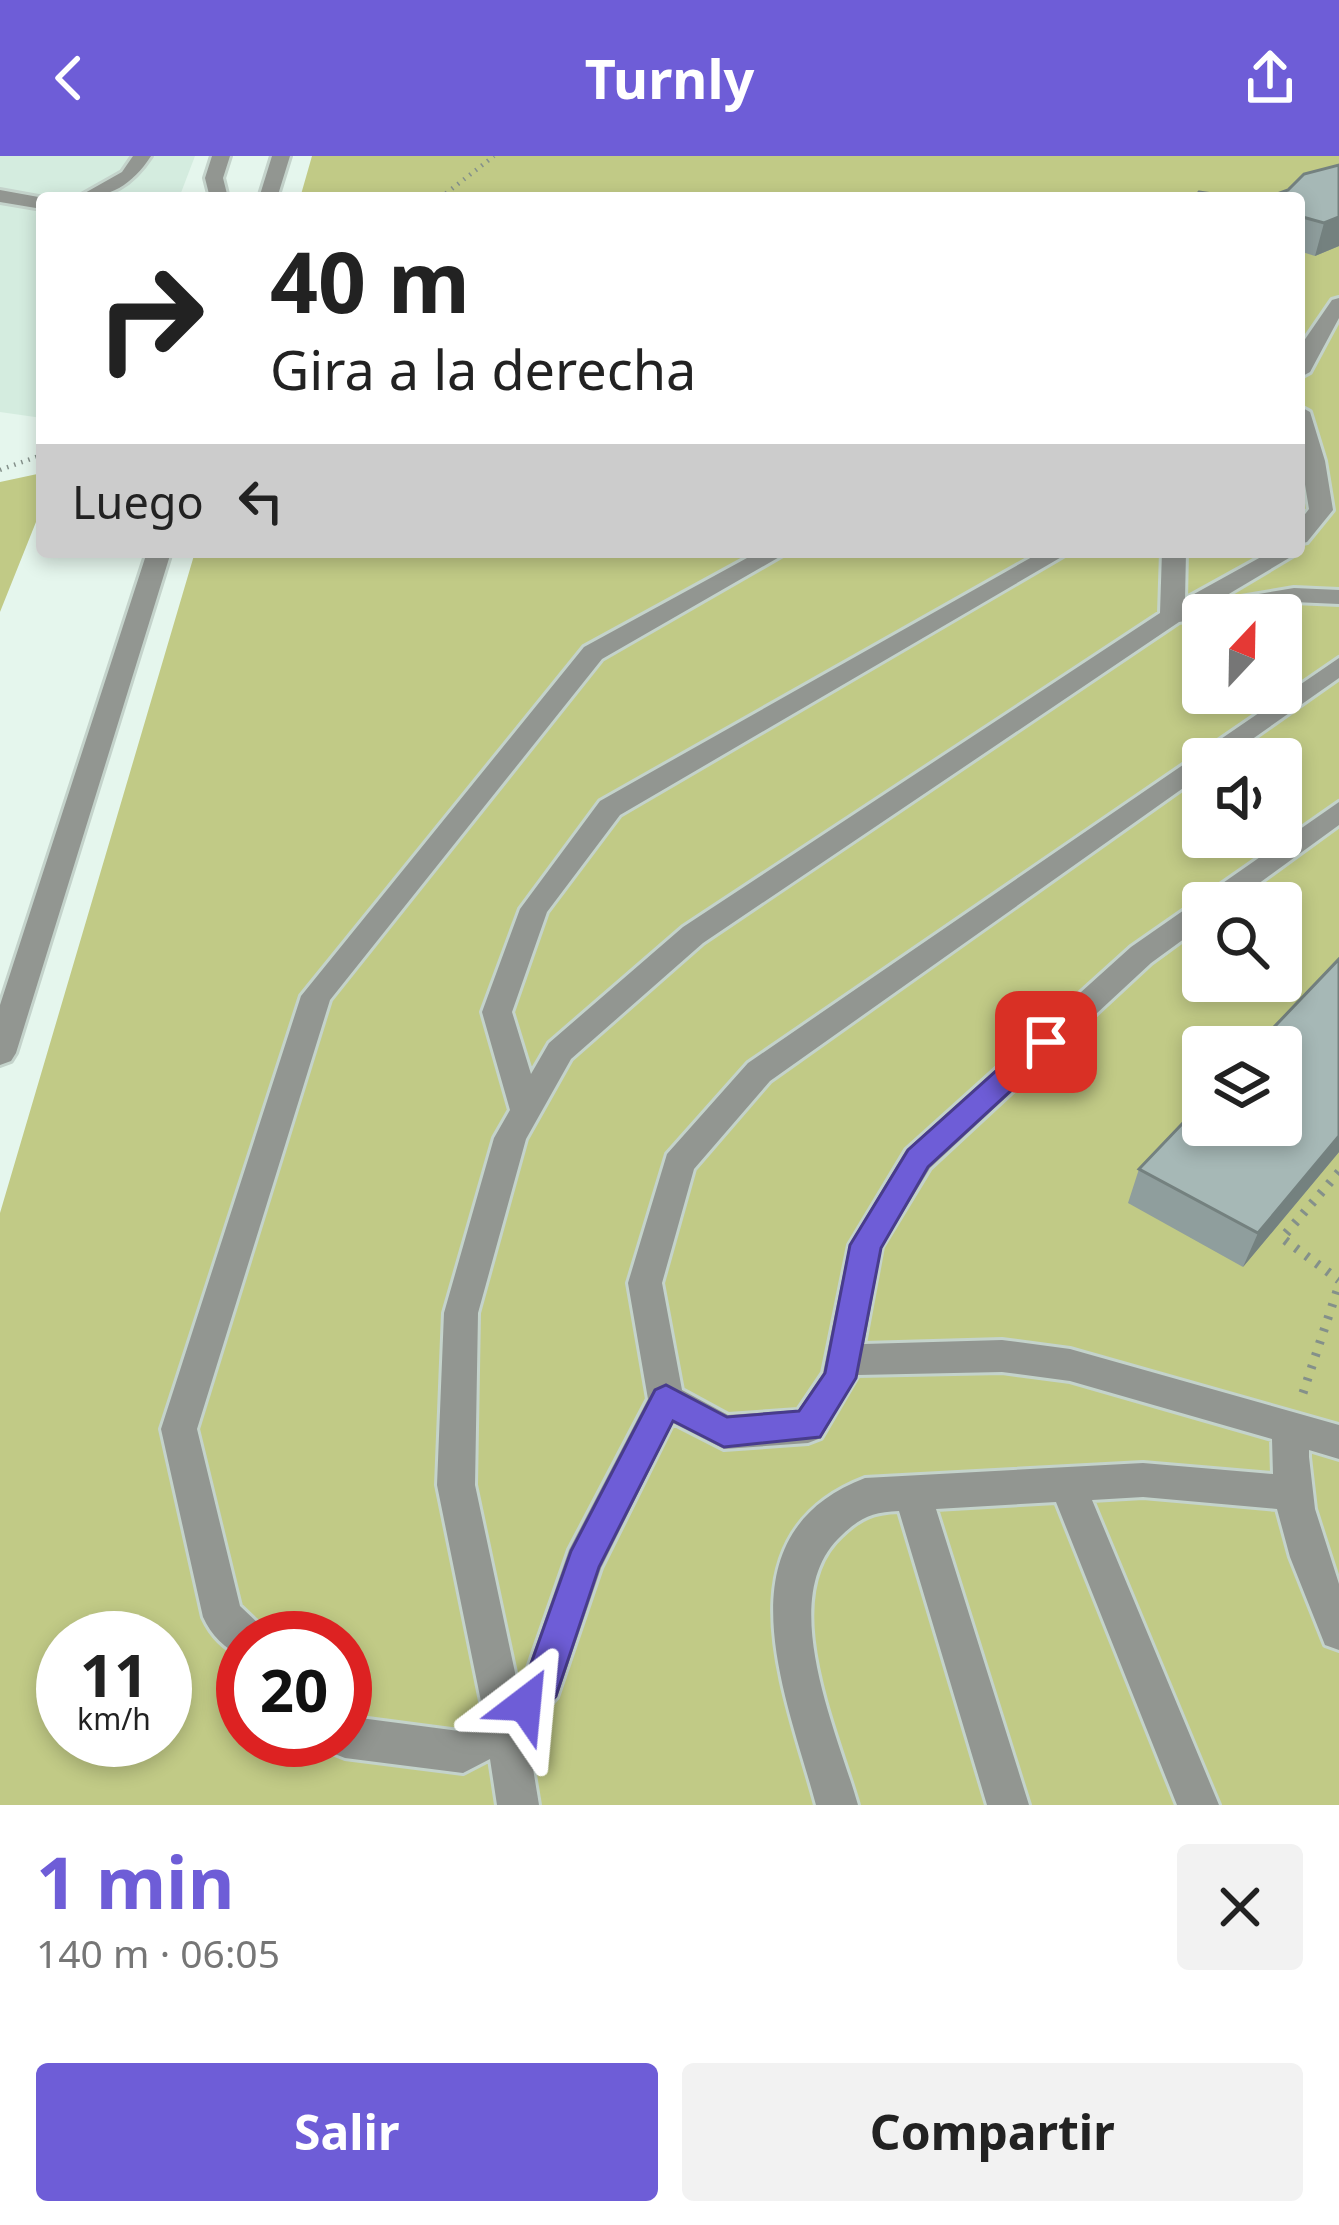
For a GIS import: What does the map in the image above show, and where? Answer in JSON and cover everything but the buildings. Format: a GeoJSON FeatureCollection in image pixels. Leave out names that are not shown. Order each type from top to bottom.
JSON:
{"type":"FeatureCollection","features":[{"type":"Feature","properties":{"kind":"street"},"geometry":{"type":"LineString","coordinates":[[118,156],[129,176]]}},
{"type":"Feature","properties":{"kind":"street"},"geometry":{"type":"LineString","coordinates":[[97,192],[129,176],[142,156]]}},
{"type":"Feature","properties":{"kind":"street"},"geometry":{"type":"LineString","coordinates":[[217,192],[214,178],[221,156]]}},
{"type":"Feature","properties":{"kind":"street"},"geometry":{"type":"LineString","coordinates":[[270,192],[281,156]]}},
{"type":"Feature","properties":{"kind":"street"},"geometry":{"type":"LineString","coordinates":[[0,196],[36,202]]}},
{"type":"Feature","properties":{"kind":"street"},"geometry":{"type":"LineString","coordinates":[[1305,358],[1339,304]]}},
{"type":"Feature","properties":{"kind":"street"},"geometry":{"type":"LineString","coordinates":[[1305,432],[1321,510],[1305,530]]}},
{"type":"Feature","properties":{"kind":"street"},"geometry":{"type":"LineString","coordinates":[[0,1053],[157,558]]}},
{"type":"Feature","properties":{"kind":"street"},"geometry":{"type":"LineString","coordinates":[[223,1611],[179,1429],[316,996],[593,653],[765,558]]}},
{"type":"Feature","properties":{"kind":"street"},"geometry":{"type":"LineString","coordinates":[[525,1108],[497,1012],[534,909],[610,808],[1048,558]]}},
{"type":"Feature","properties":{"kind":"street"},"geometry":{"type":"LineString","coordinates":[[1172,616],[1174,558]]}},
{"type":"Feature","properties":{"kind":"street"},"geometry":{"type":"LineString","coordinates":[[518,1805],[456,1485],[461,1313],[510,1138],[525,1108],[560,1051],[693,935],[1172,616],[1276,558]]}},
{"type":"Feature","properties":{"kind":"street"},"geometry":{"type":"LineString","coordinates":[[1172,616],[1294,595],[1339,597]]}},
{"type":"Feature","properties":{"kind":"street"},"geometry":{"type":"LineString","coordinates":[[1236,738],[1339,666]]}},
{"type":"Feature","properties":{"kind":"street"},"geometry":{"type":"LineString","coordinates":[[372,1740],[463,1752],[506,1726],[543,1683],[584,1563],[666,1400],[645,1282],[679,1163],[758,1072],[1182,776]]}},
{"type":"Feature","properties":{"kind":"street"},"geometry":{"type":"LineString","coordinates":[[1241,882],[1339,811]]}},
{"type":"Feature","properties":{"kind":"street"},"geometry":{"type":"LineString","coordinates":[[666,1400],[724,1432],[808,1426],[840,1378],[866,1245],[918,1159],[1141,955],[1182,925]]}},
{"type":"Feature","properties":{"kind":"street"},"geometry":{"type":"LineString","coordinates":[[844,1360],[1002,1356],[1070,1364],[1339,1442]]}},
{"type":"Feature","properties":{"kind":"street"},"geometry":{"type":"LineString","coordinates":[[1291,1429],[1291,1493],[1309,1559],[1339,1631]]}},
{"type":"Feature","properties":{"kind":"street"},"geometry":{"type":"LineString","coordinates":[[837,1805],[791,1628],[793,1577],[808,1544],[834,1514],[865,1496],[1143,1480],[1291,1493]]}},
{"type":"Feature","properties":{"kind":"street"},"geometry":{"type":"LineString","coordinates":[[1066,1484],[1198,1805]]}},
{"type":"Feature","properties":{"kind":"street"},"geometry":{"type":"LineString","coordinates":[[912,1492],[1008,1805]]}},
{"type":"Feature","properties":{"kind":"path"},"geometry":{"type":"LineString","coordinates":[[448,192],[494,156]]}},
{"type":"Feature","properties":{"kind":"path"},"geometry":{"type":"LineString","coordinates":[[0,470],[36,457]]}},
{"type":"Feature","properties":{"kind":"path"},"geometry":{"type":"LineString","coordinates":[[1291,1429],[1339,1282],[1282,1238],[1339,1172]]}},
{"type":"Feature","properties":{"kind":"shaded area"},"geometry":{"type":"Polygon","coordinates":[[[0,156],[195,156],[181,192],[36,192],[36,417],[0,412],[0,156]]]}},
{"type":"Feature","properties":{"kind":"green space"},"geometry":{"type":"Polygon","coordinates":[[[312,156],[1339,156],[1339,1805],[0,1805],[0,1213],[193,558],[1305,558],[1305,192],[302,192],[312,156]]]}},
{"type":"Feature","properties":{"kind":"green space"},"geometry":{"type":"Polygon","coordinates":[[[36,474],[36,522],[0,612],[0,482],[36,474]]]}},
{"type":"Feature","properties":{"kind":"route"},"geometry":{"type":"LineString","coordinates":[[525,1704],[543,1683],[584,1563],[666,1400],[724,1432],[808,1426],[840,1378],[866,1245],[918,1159],[1046,1042]]}}]}
